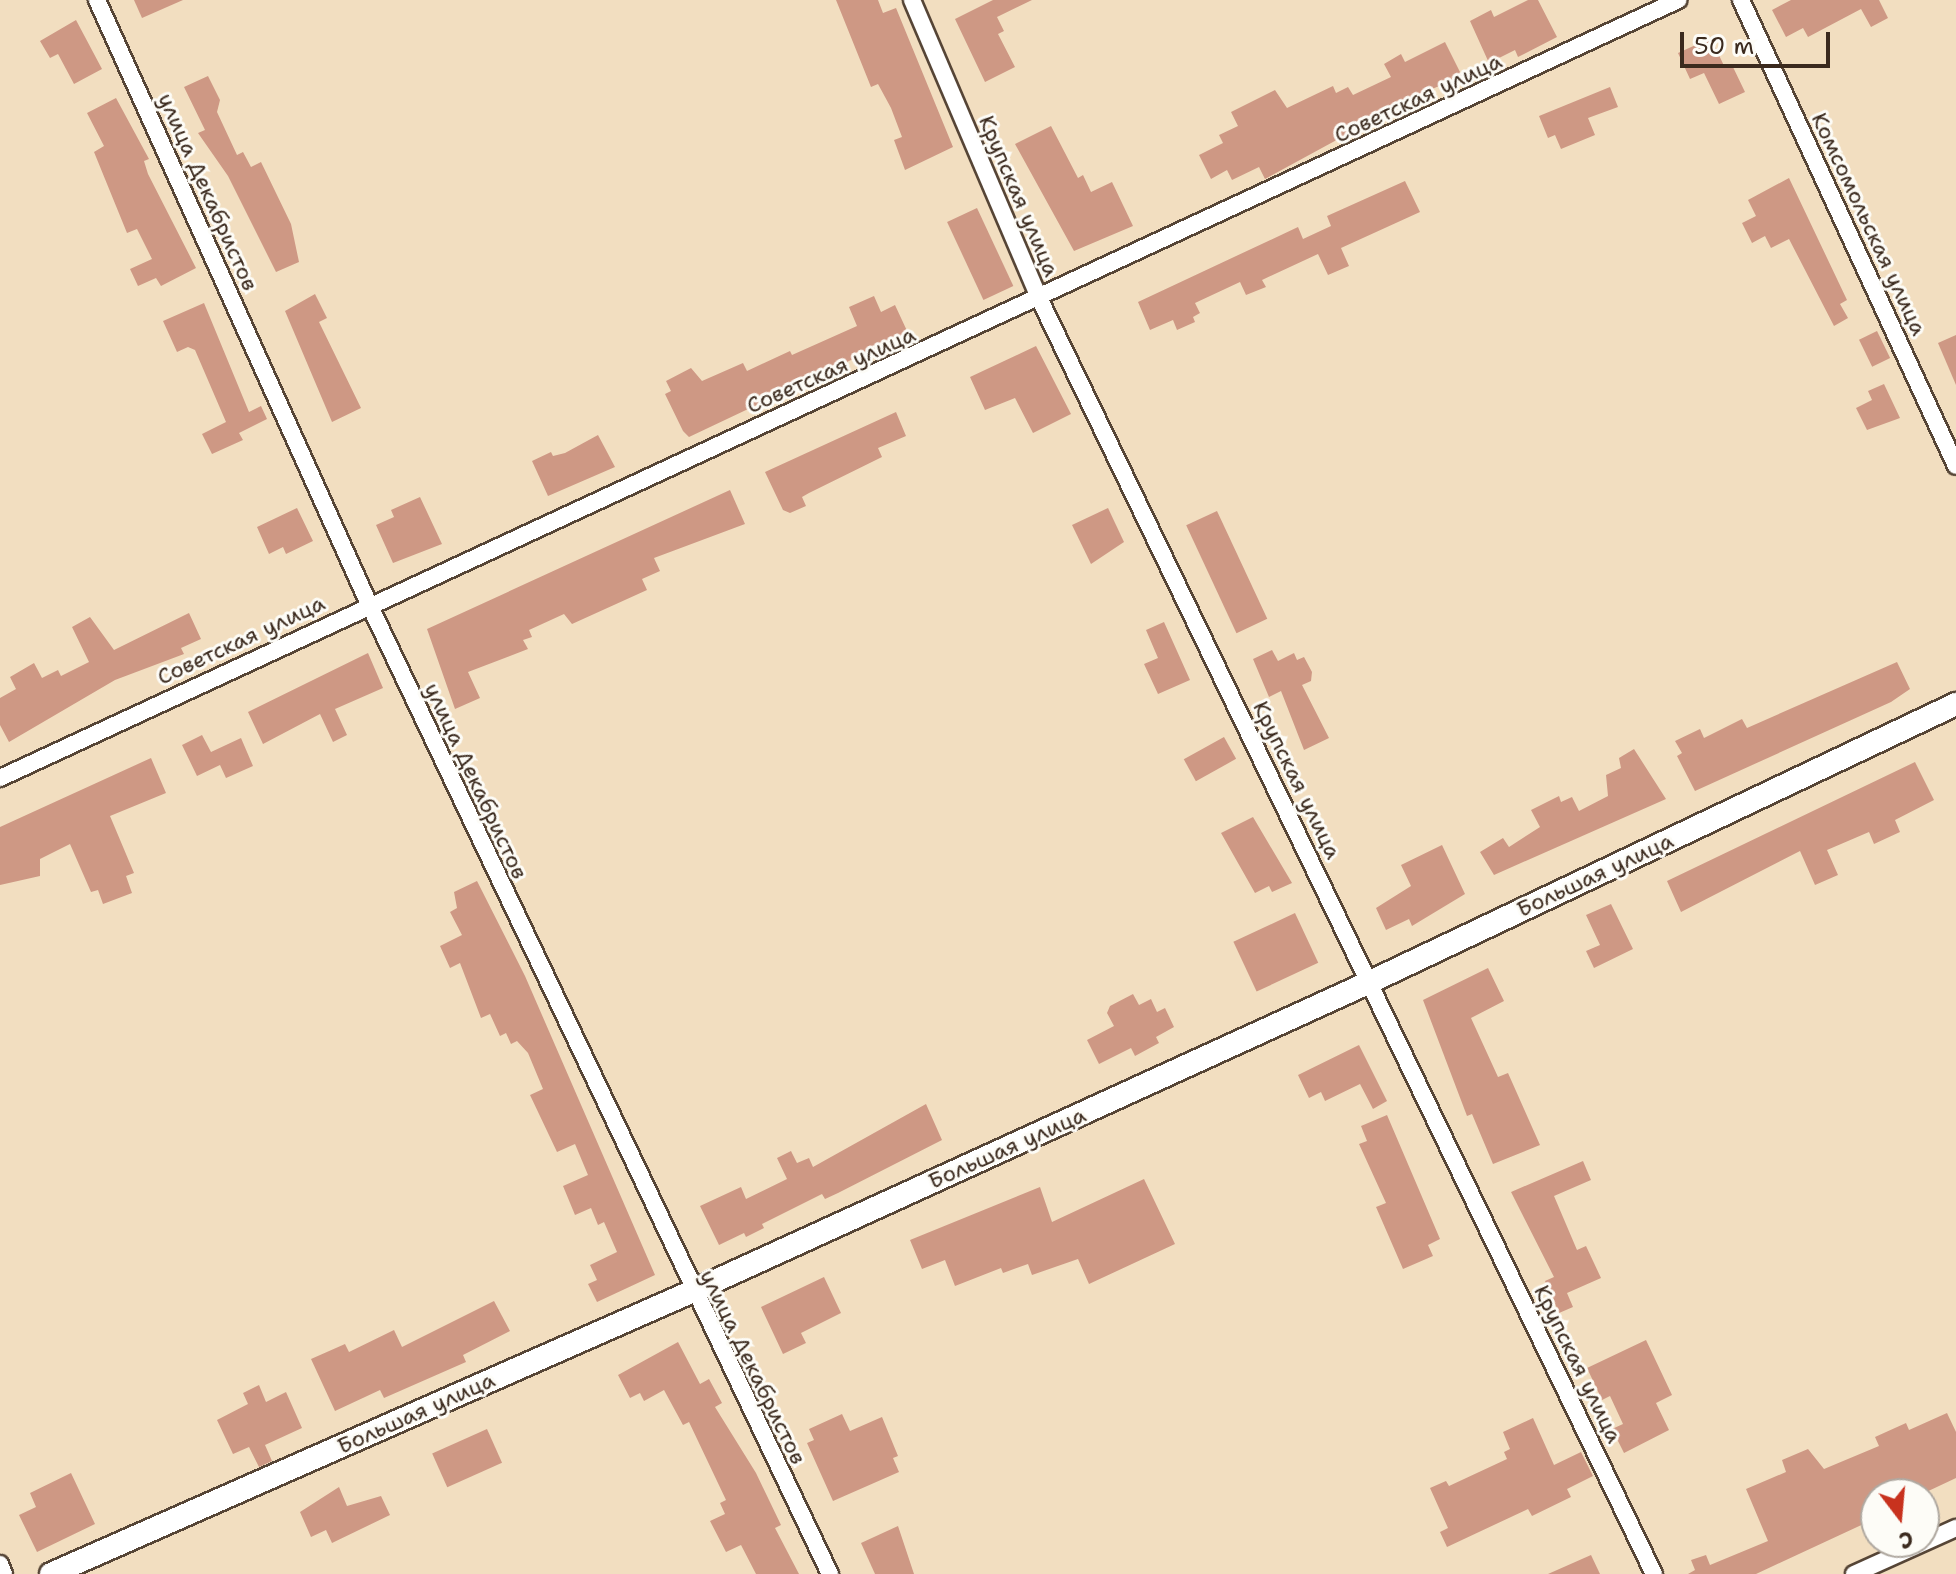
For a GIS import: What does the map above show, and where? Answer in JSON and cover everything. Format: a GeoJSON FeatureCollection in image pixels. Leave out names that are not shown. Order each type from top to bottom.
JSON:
{"type":"FeatureCollection","features":[{"type":"Feature","properties":{"kind":"street","name":"улица Декабристов"},"geometry":{"type":"LineString","coordinates":[[97,0],[369,604],[691,1292],[830,1574]]}},
{"type":"Feature","properties":{"kind":"street","name":"Крупская улица"},"geometry":{"type":"LineString","coordinates":[[912,0],[1040,300],[1654,1574]]}},
{"type":"Feature","properties":{"kind":"street","name":"Советская улица"},"geometry":{"type":"LineString","coordinates":[[0,778],[369,604],[1040,300],[1678,0]]}},
{"type":"Feature","properties":{"kind":"street","name":"Комсомольская улица"},"geometry":{"type":"LineString","coordinates":[[1741,0],[1956,466]]}},
{"type":"Feature","properties":{"kind":"street","name":"Большая улица"},"geometry":{"type":"LineString","coordinates":[[51,1574],[691,1292],[1370,982],[1956,704]]}},
{"type":"Feature","properties":{"kind":"street"},"geometry":{"type":"LineString","coordinates":[[1854,1574],[1956,1528]]}},
{"type":"Feature","properties":{"kind":"street"},"geometry":{"type":"LineString","coordinates":[[0,1564],[4,1574]]}},
{"type":"Feature","properties":{"kind":"building"},"geometry":{"type":"Polygon","coordinates":[[[134,0],[183,0],[142,18],[134,0]]]}},
{"type":"Feature","properties":{"kind":"building"},"geometry":{"type":"Polygon","coordinates":[[[836,0],[878,0],[883,13],[896,8],[953,147],[905,170],[894,140],[902,137],[891,108],[878,84],[871,87],[836,0]]]}},
{"type":"Feature","properties":{"kind":"building"},"geometry":{"type":"Polygon","coordinates":[[[993,0],[1032,0],[997,17],[1004,31],[998,34],[1015,67],[985,82],[955,19],[993,0]]]}},
{"type":"Feature","properties":{"kind":"building"},"geometry":{"type":"Polygon","coordinates":[[[1528,0],[1538,0],[1557,37],[1518,57],[1515,50],[1489,63],[1470,21],[1491,10],[1494,17],[1528,0]]]}},
{"type":"Feature","properties":{"kind":"building"},"geometry":{"type":"Polygon","coordinates":[[[1791,0],[1879,0],[1888,18],[1871,27],[1861,9],[1808,37],[1803,28],[1786,37],[1772,10],[1791,0]]]}},
{"type":"Feature","properties":{"kind":"building"},"geometry":{"type":"Polygon","coordinates":[[[76,20],[102,69],[74,84],[58,54],[50,58],[40,41],[76,20]]]}},
{"type":"Feature","properties":{"kind":"building"},"geometry":{"type":"Polygon","coordinates":[[[1711,38],[1725,68],[1732,65],[1745,92],[1719,104],[1704,73],[1690,79],[1678,53],[1711,38]]]}},
{"type":"Feature","properties":{"kind":"building"},"geometry":{"type":"Polygon","coordinates":[[[1445,42],[1462,76],[1352,124],[1355,130],[1265,179],[1259,167],[1232,180],[1227,170],[1211,179],[1199,155],[1223,143],[1219,135],[1238,126],[1231,112],[1275,90],[1287,108],[1333,86],[1336,93],[1348,87],[1353,95],[1391,77],[1384,64],[1401,54],[1405,62],[1445,42]]]}},
{"type":"Feature","properties":{"kind":"building"},"geometry":{"type":"Polygon","coordinates":[[[208,76],[220,100],[217,112],[237,155],[243,152],[251,167],[261,162],[291,224],[299,262],[276,272],[228,176],[198,133],[205,130],[184,87],[208,76]]]}},
{"type":"Feature","properties":{"kind":"building"},"geometry":{"type":"Polygon","coordinates":[[[1610,87],[1618,107],[1588,118],[1595,135],[1561,149],[1555,135],[1548,138],[1539,116],[1610,87]]]}},
{"type":"Feature","properties":{"kind":"building"},"geometry":{"type":"Polygon","coordinates":[[[116,98],[149,159],[144,161],[148,174],[196,268],[161,286],[156,278],[138,286],[130,269],[152,259],[137,229],[127,233],[94,152],[104,146],[87,113],[116,98]]]}},
{"type":"Feature","properties":{"kind":"building"},"geometry":{"type":"Polygon","coordinates":[[[1051,126],[1078,178],[1083,175],[1091,192],[1112,182],[1133,226],[1074,251],[1015,144],[1051,126]]]}},
{"type":"Feature","properties":{"kind":"building"},"geometry":{"type":"Polygon","coordinates":[[[1789,178],[1847,300],[1840,304],[1848,318],[1834,326],[1789,239],[1771,248],[1765,236],[1752,243],[1742,223],[1756,216],[1748,200],[1789,178]]]}},
{"type":"Feature","properties":{"kind":"building"},"geometry":{"type":"Polygon","coordinates":[[[1405,181],[1420,212],[1341,248],[1349,266],[1328,275],[1318,254],[1262,280],[1266,287],[1246,295],[1240,282],[1195,303],[1200,313],[1193,317],[1195,322],[1177,330],[1173,320],[1150,330],[1138,302],[1298,227],[1303,239],[1331,226],[1327,216],[1405,181]]]}},
{"type":"Feature","properties":{"kind":"building"},"geometry":{"type":"Polygon","coordinates":[[[977,208],[1013,286],[983,300],[947,222],[977,208]]]}},
{"type":"Feature","properties":{"kind":"building"},"geometry":{"type":"Polygon","coordinates":[[[315,294],[327,318],[319,322],[361,408],[332,422],[285,311],[315,294]]]}},
{"type":"Feature","properties":{"kind":"building"},"geometry":{"type":"Polygon","coordinates":[[[874,296],[881,312],[895,305],[908,333],[689,437],[683,431],[665,394],[671,391],[666,381],[691,368],[702,381],[743,363],[747,371],[790,351],[792,355],[857,326],[849,307],[874,296]]]}},
{"type":"Feature","properties":{"kind":"building"},"geometry":{"type":"Polygon","coordinates":[[[204,303],[249,412],[261,406],[267,419],[239,433],[243,440],[212,454],[202,434],[226,422],[195,350],[188,347],[177,352],[163,321],[204,303]]]}},
{"type":"Feature","properties":{"kind":"building"},"geometry":{"type":"Polygon","coordinates":[[[1877,331],[1890,358],[1872,367],[1859,340],[1877,331]]]}},
{"type":"Feature","properties":{"kind":"building"},"geometry":{"type":"Polygon","coordinates":[[[1956,335],[1956,385],[1938,343],[1956,335]]]}},
{"type":"Feature","properties":{"kind":"building"},"geometry":{"type":"Polygon","coordinates":[[[1036,346],[1071,414],[1033,433],[1015,398],[985,410],[970,377],[1036,346]]]}},
{"type":"Feature","properties":{"kind":"building"},"geometry":{"type":"Polygon","coordinates":[[[1884,384],[1900,418],[1867,430],[1856,408],[1872,400],[1868,391],[1884,384]]]}},
{"type":"Feature","properties":{"kind":"building"},"geometry":{"type":"Polygon","coordinates":[[[896,412],[906,436],[878,448],[882,457],[802,497],[806,506],[790,513],[783,510],[765,472],[896,412]]]}},
{"type":"Feature","properties":{"kind":"building"},"geometry":{"type":"Polygon","coordinates":[[[598,435],[615,467],[548,496],[532,461],[551,452],[553,456],[565,453],[598,435]]]}},
{"type":"Feature","properties":{"kind":"building"},"geometry":{"type":"Polygon","coordinates":[[[730,490],[745,524],[654,558],[660,571],[642,579],[647,590],[572,624],[564,614],[529,630],[532,637],[523,640],[528,649],[468,672],[480,698],[455,709],[427,629],[730,490]]]}},
{"type":"Feature","properties":{"kind":"building"},"geometry":{"type":"Polygon","coordinates":[[[420,497],[442,544],[393,563],[376,525],[394,517],[391,510],[420,497]]]}},
{"type":"Feature","properties":{"kind":"building"},"geometry":{"type":"Polygon","coordinates":[[[297,508],[313,541],[286,554],[283,547],[269,554],[257,527],[297,508]]]}},
{"type":"Feature","properties":{"kind":"building"},"geometry":{"type":"Polygon","coordinates":[[[1108,508],[1124,542],[1091,564],[1072,525],[1108,508]]]}},
{"type":"Feature","properties":{"kind":"building"},"geometry":{"type":"Polygon","coordinates":[[[1217,511],[1267,619],[1236,633],[1186,525],[1217,511]]]}},
{"type":"Feature","properties":{"kind":"building"},"geometry":{"type":"Polygon","coordinates":[[[189,613],[201,639],[181,648],[184,654],[115,680],[9,742],[0,725],[0,698],[16,689],[10,677],[34,663],[42,678],[58,670],[61,676],[89,662],[72,627],[90,617],[114,650],[189,613]]]}},
{"type":"Feature","properties":{"kind":"building"},"geometry":{"type":"Polygon","coordinates":[[[1164,622],[1190,680],[1158,694],[1144,664],[1158,658],[1146,630],[1164,622]]]}},
{"type":"Feature","properties":{"kind":"building"},"geometry":{"type":"Polygon","coordinates":[[[1272,650],[1278,661],[1294,653],[1297,660],[1304,657],[1312,672],[1311,681],[1302,685],[1329,738],[1304,750],[1281,691],[1269,697],[1253,659],[1272,650]]]}},
{"type":"Feature","properties":{"kind":"building"},"geometry":{"type":"Polygon","coordinates":[[[368,653],[383,688],[335,709],[347,735],[333,742],[320,714],[263,744],[248,712],[368,653]]]}},
{"type":"Feature","properties":{"kind":"building"},"geometry":{"type":"Polygon","coordinates":[[[1897,662],[1910,689],[1891,702],[1695,791],[1677,756],[1682,753],[1675,741],[1700,729],[1704,738],[1742,719],[1747,728],[1897,662]]]}},
{"type":"Feature","properties":{"kind":"building"},"geometry":{"type":"Polygon","coordinates":[[[202,735],[211,752],[241,738],[253,766],[226,778],[220,765],[197,776],[182,745],[202,735]]]}},
{"type":"Feature","properties":{"kind":"building"},"geometry":{"type":"Polygon","coordinates":[[[1224,737],[1236,759],[1196,781],[1184,759],[1224,737]]]}},
{"type":"Feature","properties":{"kind":"building"},"geometry":{"type":"Polygon","coordinates":[[[1634,749],[1666,799],[1494,875],[1480,852],[1503,838],[1509,847],[1540,827],[1531,810],[1559,796],[1561,802],[1572,797],[1579,811],[1608,796],[1606,775],[1621,768],[1619,758],[1634,749]]]}},
{"type":"Feature","properties":{"kind":"building"},"geometry":{"type":"Polygon","coordinates":[[[151,758],[166,793],[110,816],[134,873],[126,876],[132,893],[103,904],[98,890],[91,892],[70,844],[40,859],[40,876],[0,885],[0,827],[151,758]]]}},
{"type":"Feature","properties":{"kind":"building"},"geometry":{"type":"Polygon","coordinates":[[[1915,762],[1934,800],[1895,820],[1900,832],[1874,844],[1869,832],[1827,850],[1838,875],[1815,885],[1800,851],[1681,912],[1667,881],[1915,762]]]}},
{"type":"Feature","properties":{"kind":"building"},"geometry":{"type":"Polygon","coordinates":[[[1253,817],[1292,883],[1272,892],[1269,886],[1255,893],[1221,833],[1253,817]]]}},
{"type":"Feature","properties":{"kind":"building"},"geometry":{"type":"Polygon","coordinates":[[[1442,845],[1465,894],[1412,926],[1409,919],[1386,930],[1376,908],[1411,886],[1401,865],[1442,845]]]}},
{"type":"Feature","properties":{"kind":"building"},"geometry":{"type":"Polygon","coordinates":[[[477,881],[525,976],[655,1275],[597,1302],[588,1284],[597,1280],[590,1265],[617,1252],[604,1222],[598,1225],[591,1208],[575,1215],[563,1186],[588,1175],[575,1144],[557,1152],[530,1095],[543,1089],[528,1053],[517,1041],[511,1044],[506,1033],[500,1036],[490,1014],[481,1018],[460,963],[450,968],[440,946],[462,935],[450,912],[457,908],[454,892],[477,881]]]}},
{"type":"Feature","properties":{"kind":"building"},"geometry":{"type":"Polygon","coordinates":[[[1611,904],[1633,949],[1594,968],[1586,951],[1600,945],[1586,915],[1611,904]]]}},
{"type":"Feature","properties":{"kind":"building"},"geometry":{"type":"Polygon","coordinates":[[[1295,913],[1318,963],[1257,992],[1233,942],[1295,913]]]}},
{"type":"Feature","properties":{"kind":"building"},"geometry":{"type":"Polygon","coordinates":[[[1488,968],[1504,1001],[1471,1018],[1498,1077],[1508,1073],[1540,1145],[1493,1164],[1472,1114],[1467,1116],[1423,1000],[1488,968]]]}},
{"type":"Feature","properties":{"kind":"building"},"geometry":{"type":"Polygon","coordinates":[[[1133,994],[1139,1005],[1151,999],[1157,1012],[1165,1008],[1174,1027],[1156,1037],[1159,1043],[1135,1056],[1131,1048],[1099,1064],[1087,1040],[1114,1026],[1107,1013],[1110,1006],[1133,994]]]}},
{"type":"Feature","properties":{"kind":"building"},"geometry":{"type":"Polygon","coordinates":[[[1359,1045],[1387,1101],[1373,1109],[1360,1084],[1325,1101],[1321,1092],[1309,1098],[1298,1075],[1359,1045]]]}},
{"type":"Feature","properties":{"kind":"building"},"geometry":{"type":"Polygon","coordinates":[[[926,1104],[942,1140],[825,1199],[822,1194],[762,1224],[764,1228],[746,1237],[744,1233],[719,1245],[700,1206],[741,1187],[746,1199],[787,1179],[777,1158],[791,1151],[797,1163],[809,1158],[813,1167],[926,1104]]]}},
{"type":"Feature","properties":{"kind":"building"},"geometry":{"type":"Polygon","coordinates":[[[1387,1115],[1440,1239],[1428,1245],[1433,1256],[1403,1269],[1376,1207],[1386,1203],[1359,1144],[1367,1141],[1361,1126],[1387,1115]]]}},
{"type":"Feature","properties":{"kind":"building"},"geometry":{"type":"Polygon","coordinates":[[[1583,1161],[1591,1180],[1554,1196],[1577,1250],[1586,1246],[1601,1278],[1567,1293],[1573,1307],[1559,1313],[1545,1281],[1554,1277],[1511,1192],[1583,1161]]]}},
{"type":"Feature","properties":{"kind":"building"},"geometry":{"type":"Polygon","coordinates":[[[1144,1179],[1175,1244],[1089,1284],[1078,1259],[1032,1275],[1028,1264],[1003,1273],[1001,1268],[955,1286],[945,1260],[922,1269],[910,1240],[1040,1187],[1052,1222],[1144,1179]]]}},
{"type":"Feature","properties":{"kind":"building"},"geometry":{"type":"Polygon","coordinates":[[[824,1277],[841,1313],[801,1333],[806,1343],[783,1354],[761,1307],[824,1277]]]}},
{"type":"Feature","properties":{"kind":"building"},"geometry":{"type":"Polygon","coordinates":[[[494,1301],[510,1331],[463,1355],[466,1362],[384,1398],[380,1390],[335,1411],[311,1359],[345,1344],[349,1352],[394,1330],[402,1347],[494,1301]]]}},
{"type":"Feature","properties":{"kind":"building"},"geometry":{"type":"Polygon","coordinates":[[[1646,1340],[1672,1395],[1656,1403],[1669,1430],[1624,1453],[1612,1429],[1623,1424],[1610,1396],[1602,1400],[1587,1368],[1646,1340]]]}},
{"type":"Feature","properties":{"kind":"building"},"geometry":{"type":"Polygon","coordinates":[[[678,1342],[700,1384],[709,1379],[722,1403],[715,1407],[756,1473],[781,1525],[775,1528],[799,1574],[756,1574],[741,1545],[726,1552],[710,1521],[725,1514],[720,1503],[726,1500],[689,1422],[683,1425],[664,1390],[644,1401],[640,1393],[630,1398],[618,1375],[678,1342]]]}},
{"type":"Feature","properties":{"kind":"building"},"geometry":{"type":"Polygon","coordinates":[[[259,1385],[266,1402],[286,1392],[302,1428],[265,1445],[272,1461],[259,1467],[249,1447],[233,1454],[217,1420],[248,1404],[243,1393],[259,1385]]]}},
{"type":"Feature","properties":{"kind":"building"},"geometry":{"type":"Polygon","coordinates":[[[1947,1413],[1956,1432],[1956,1478],[1940,1486],[1940,1478],[1860,1478],[1860,1526],[1756,1574],[1688,1574],[1695,1570],[1691,1560],[1706,1555],[1710,1565],[1768,1541],[1746,1489],[1786,1472],[1782,1460],[1808,1449],[1824,1469],[1879,1446],[1875,1437],[1906,1423],[1909,1430],[1947,1413]]]}},
{"type":"Feature","properties":{"kind":"building"},"geometry":{"type":"Polygon","coordinates":[[[842,1414],[850,1431],[882,1417],[898,1456],[893,1458],[899,1472],[833,1501],[807,1443],[814,1440],[809,1429],[842,1414]]]}},
{"type":"Feature","properties":{"kind":"building"},"geometry":{"type":"Polygon","coordinates":[[[1533,1418],[1554,1465],[1581,1452],[1593,1476],[1567,1489],[1571,1497],[1532,1516],[1528,1509],[1447,1547],[1440,1532],[1448,1528],[1430,1488],[1446,1481],[1449,1486],[1507,1459],[1504,1452],[1510,1449],[1503,1432],[1533,1418]]]}},
{"type":"Feature","properties":{"kind":"building"},"geometry":{"type":"Polygon","coordinates":[[[487,1429],[502,1463],[447,1487],[432,1453],[487,1429]]]}},
{"type":"Feature","properties":{"kind":"building"},"geometry":{"type":"Polygon","coordinates":[[[71,1473],[95,1524],[37,1552],[19,1515],[36,1507],[30,1493],[71,1473]]]}},
{"type":"Feature","properties":{"kind":"building"},"geometry":{"type":"Polygon","coordinates":[[[339,1487],[347,1506],[381,1496],[390,1515],[332,1543],[326,1530],[311,1537],[300,1512],[339,1487]]]}},
{"type":"Feature","properties":{"kind":"building"},"geometry":{"type":"Polygon","coordinates":[[[898,1526],[914,1574],[875,1574],[861,1543],[898,1526]]]}},
{"type":"Feature","properties":{"kind":"building"},"geometry":{"type":"Polygon","coordinates":[[[1591,1555],[1600,1574],[1548,1574],[1591,1555]]]}}]}
